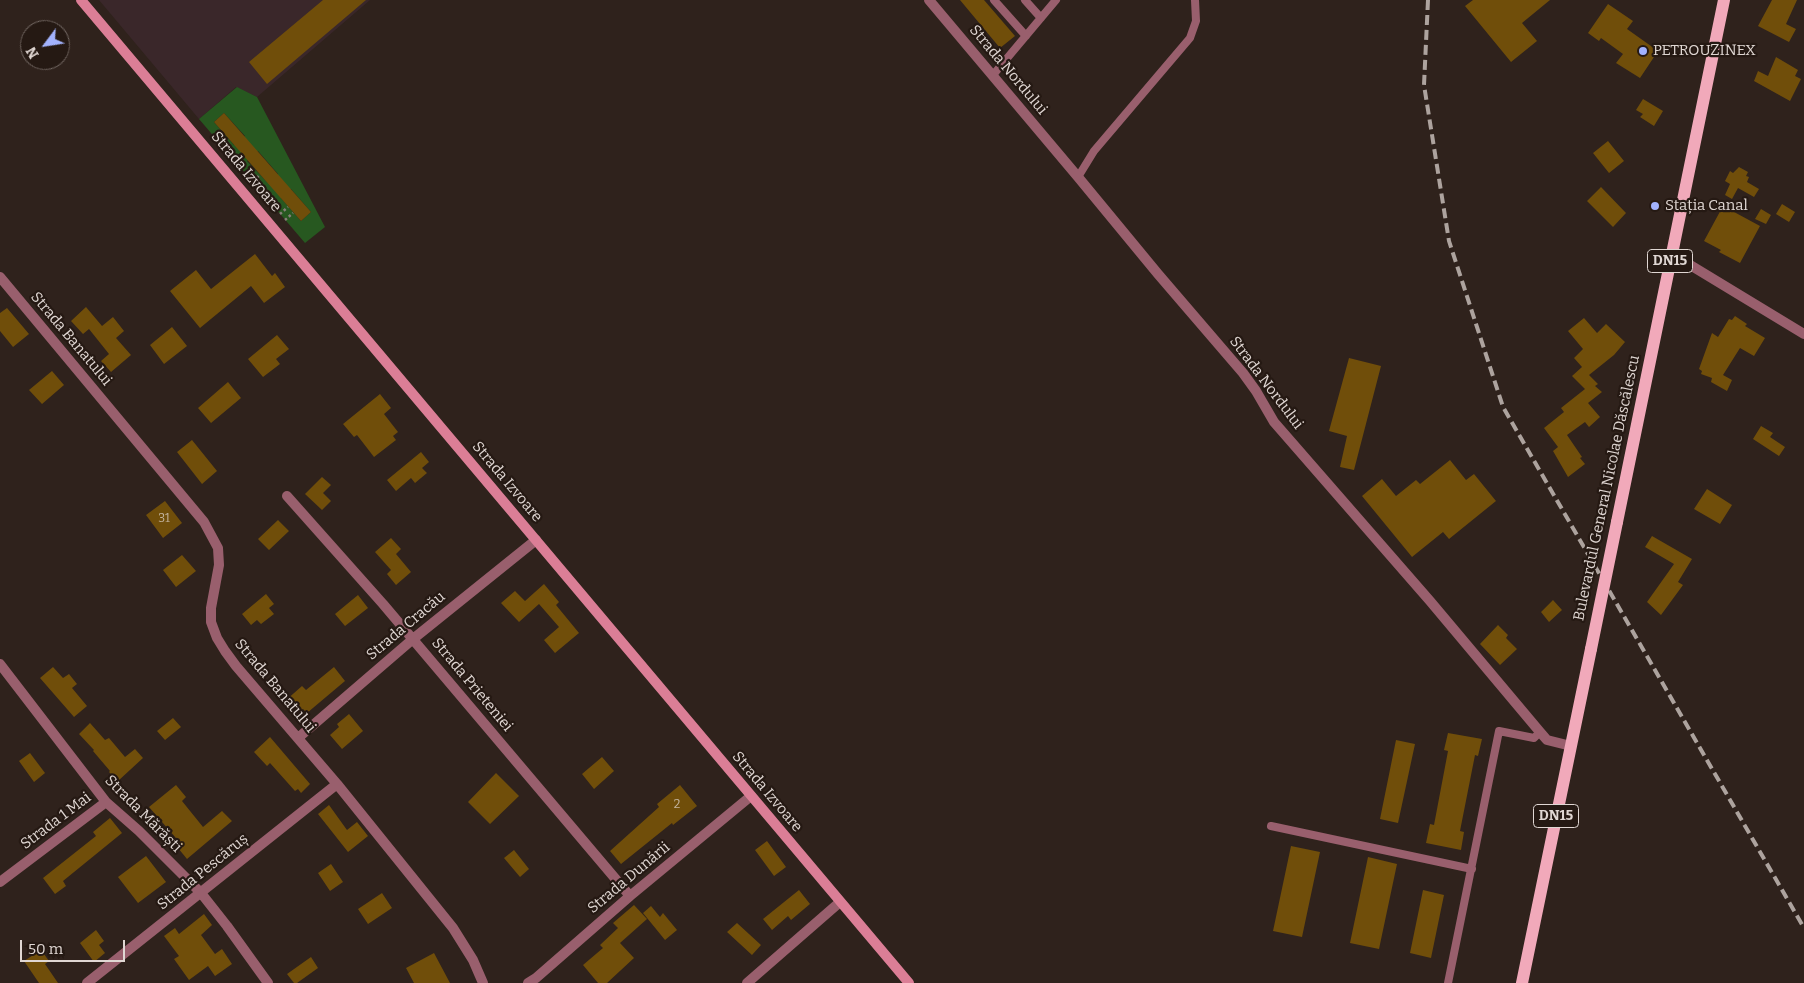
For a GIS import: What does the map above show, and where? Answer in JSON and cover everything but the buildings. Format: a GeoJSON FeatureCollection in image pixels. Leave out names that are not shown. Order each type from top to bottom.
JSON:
{"type":"FeatureCollection","features":[{"type":"Feature","properties":{"kind":"main road","name":"Strada Izvoare"},"geometry":{"type":"LineString","coordinates":[[82,0],[910,983]]}},
{"type":"Feature","properties":{"kind":"main road","name":"Bulevardul General Nicolae Dăscălescu"},"geometry":{"type":"LineString","coordinates":[[1522,983],[1724,0]]}},
{"type":"Feature","properties":{"kind":"street","name":"Strada Nordului"},"geometry":{"type":"LineString","coordinates":[[929,0],[1243,373],[1274,422],[1417,586],[1540,732],[1547,740],[1571,746]]}},
{"type":"Feature","properties":{"kind":"street"},"geometry":{"type":"LineString","coordinates":[[1672,254],[1804,334]]}},
{"type":"Feature","properties":{"kind":"street","name":"Strada Banatului"},"geometry":{"type":"LineString","coordinates":[[0,277],[209,530],[218,548],[219,565],[211,608],[211,622],[217,638],[236,666],[337,784],[453,928],[473,960],[483,983]]}},
{"type":"Feature","properties":{"kind":"street","name":"Strada Prieteniei"},"geometry":{"type":"LineString","coordinates":[[287,496],[413,639],[630,896]]}},
{"type":"Feature","properties":{"kind":"street","name":"Strada Cracău"},"geometry":{"type":"LineString","coordinates":[[298,738],[413,639],[536,540]]}},
{"type":"Feature","properties":{"kind":"street","name":"Strada Mărăști"},"geometry":{"type":"LineString","coordinates":[[0,664],[106,802],[140,831],[201,893],[268,983]]}},
{"type":"Feature","properties":{"kind":"street","name":"Strada Pescăruș"},"geometry":{"type":"LineString","coordinates":[[87,983],[337,784]]}},
{"type":"Feature","properties":{"kind":"street","name":"Strada Dunării"},"geometry":{"type":"LineString","coordinates":[[528,983],[751,796]]}},
{"type":"Feature","properties":{"kind":"street","name":"Strada 1 Mai"},"geometry":{"type":"LineString","coordinates":[[0,882],[106,802]]}},
{"type":"Feature","properties":{"kind":"street"},"geometry":{"type":"LineString","coordinates":[[746,983],[840,902]]}},
{"type":"Feature","properties":{"kind":"lane"},"geometry":{"type":"LineString","coordinates":[[994,0],[1026,36]]}},
{"type":"Feature","properties":{"kind":"lane"},"geometry":{"type":"LineString","coordinates":[[1025,0],[1041,18]]}},
{"type":"Feature","properties":{"kind":"lane"},"geometry":{"type":"LineString","coordinates":[[993,75],[1056,0]]}},
{"type":"Feature","properties":{"kind":"lane"},"geometry":{"type":"LineString","coordinates":[[1078,176],[1094,151],[1190,38],[1196,21],[1196,0]]}},
{"type":"Feature","properties":{"kind":"lane"},"geometry":{"type":"LineString","coordinates":[[1448,983],[1499,731],[1534,738],[1540,732]]}},
{"type":"Feature","properties":{"kind":"lane"},"geometry":{"type":"LineString","coordinates":[[1271,826],[1472,869]]}},
{"type":"Feature","properties":{"kind":"path"},"geometry":{"type":"LineString","coordinates":[[215,137],[222,131]]}},
{"type":"Feature","properties":{"kind":"path"},"geometry":{"type":"LineString","coordinates":[[220,143],[227,136]]}},
{"type":"Feature","properties":{"kind":"path"},"geometry":{"type":"LineString","coordinates":[[248,176],[255,169]]}},
{"type":"Feature","properties":{"kind":"path"},"geometry":{"type":"LineString","coordinates":[[253,182],[260,175]]}},
{"type":"Feature","properties":{"kind":"path"},"geometry":{"type":"LineString","coordinates":[[280,214],[288,207]]}},
{"type":"Feature","properties":{"kind":"path"},"geometry":{"type":"LineString","coordinates":[[285,220],[293,213]]}},
{"type":"Feature","properties":{"kind":"shaded area"},"geometry":{"type":"Polygon","coordinates":[[[99,0],[370,0],[257,97],[236,87],[199,119],[99,0]]]}},
{"type":"Feature","properties":{"kind":"green space"},"geometry":{"type":"Polygon","coordinates":[[[237,87],[257,97],[325,227],[305,243],[199,119],[237,87]],[[224,113],[214,122],[234,145],[245,136],[224,113]],[[258,151],[247,161],[268,183],[278,174],[258,151]],[[291,189],[281,198],[301,221],[311,212],[291,189]]]}},
{"type":"Feature","properties":{"kind":"railway"},"geometry":{"type":"LineString","coordinates":[[1428,0],[1424,85],[1449,241],[1503,407],[1804,928]]}},
{"type":"Feature","properties":{"kind":"place","name":"PETROUZINEX"},"geometry":{"type":"Point","coordinates":[1643,51]}},
{"type":"Feature","properties":{"kind":"place","name":"Stația Canal"},"geometry":{"type":"Point","coordinates":[1655,206]}}]}
